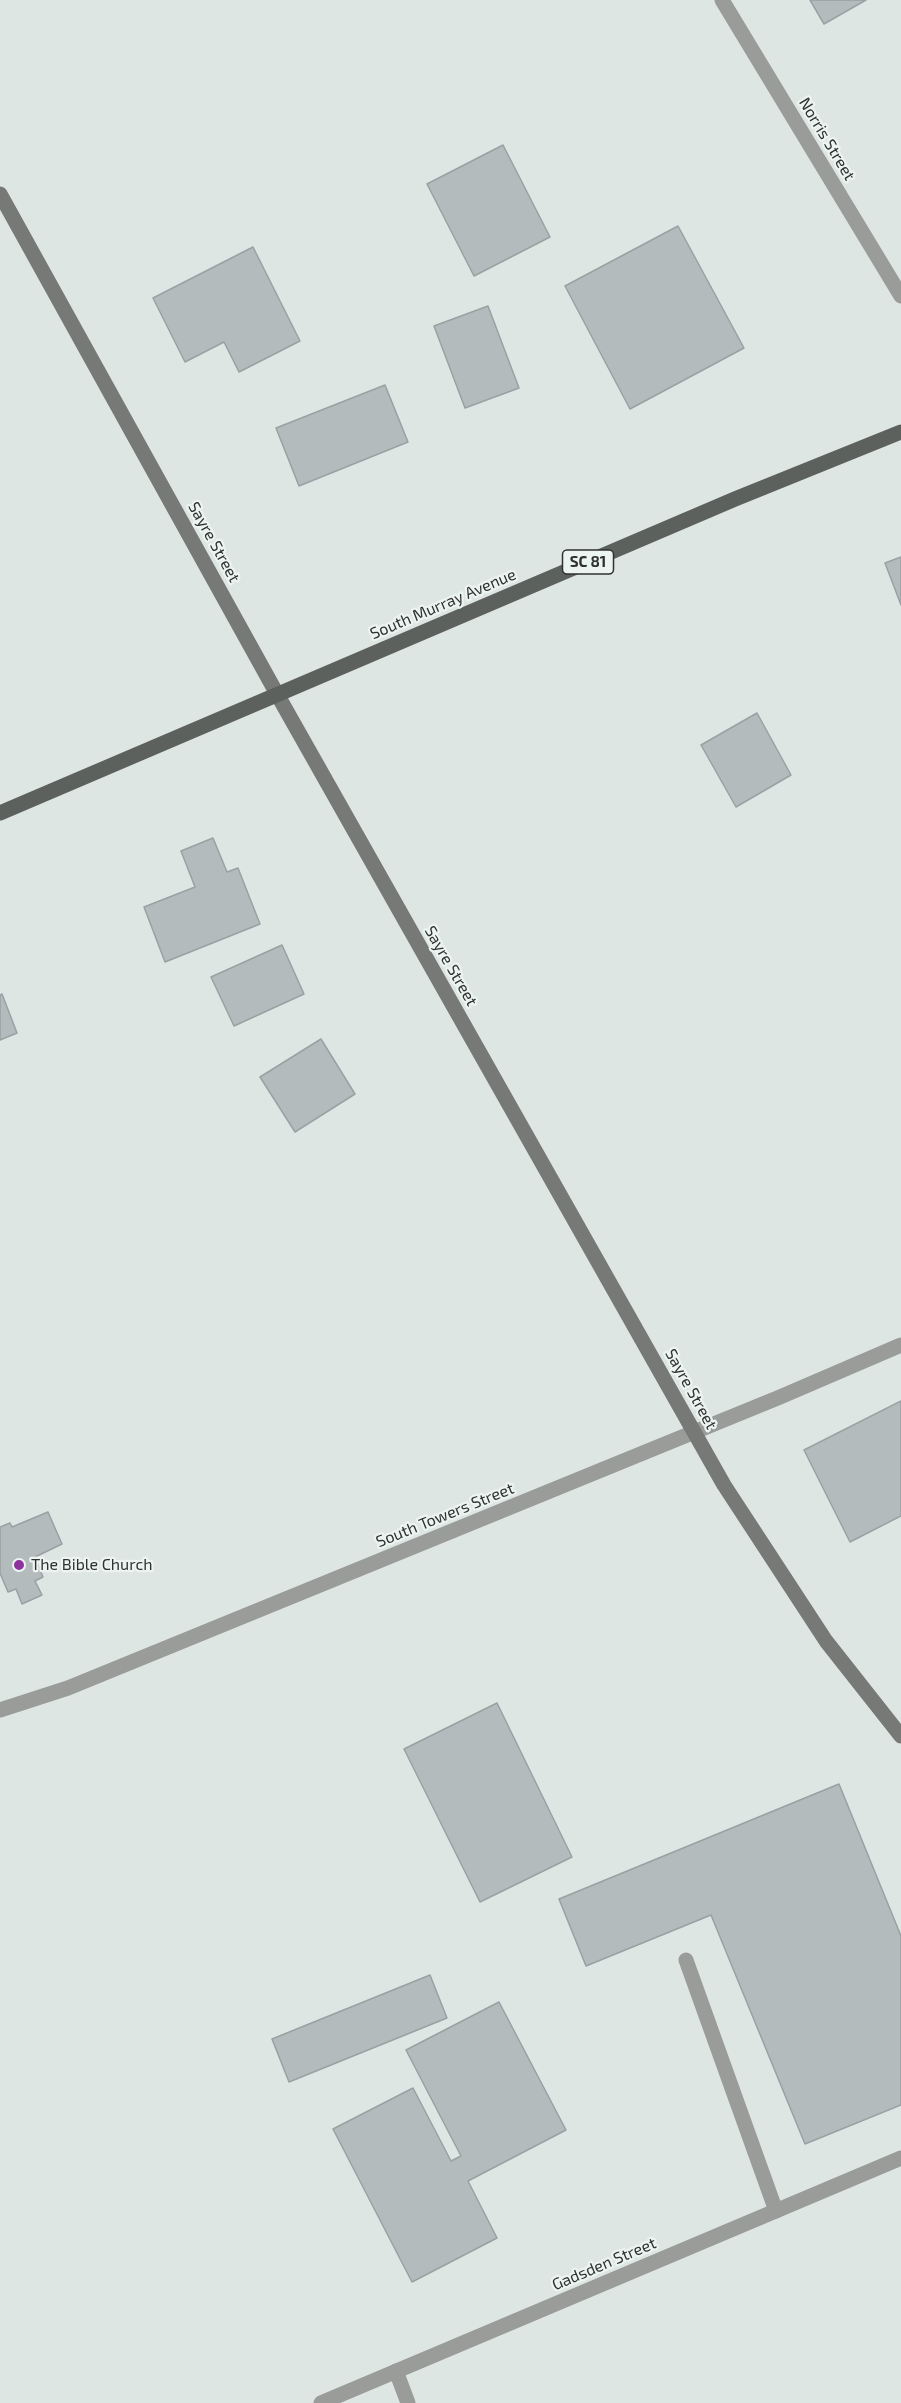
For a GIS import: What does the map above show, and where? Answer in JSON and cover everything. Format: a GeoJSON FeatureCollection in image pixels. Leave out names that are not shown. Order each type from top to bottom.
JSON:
{"type":"FeatureCollection","features":[{"type":"Feature","properties":{"kind":"main road","name":"Sayre Street"},"geometry":{"type":"LineString","coordinates":[[0,194],[277,694],[724,1485],[826,1641],[901,1736]]}},
{"type":"Feature","properties":{"kind":"main road","name":"South Murray Avenue"},"geometry":{"type":"LineString","coordinates":[[0,813],[724,504],[901,432]]}},
{"type":"Feature","properties":{"kind":"street","name":"Norris Street"},"geometry":{"type":"LineString","coordinates":[[722,0],[901,296]]}},
{"type":"Feature","properties":{"kind":"street","name":"South Towers Street"},"geometry":{"type":"LineString","coordinates":[[0,1710],[68,1688],[695,1432],[901,1345]]}},
{"type":"Feature","properties":{"kind":"street"},"geometry":{"type":"LineString","coordinates":[[686,1960],[776,2211]]}},
{"type":"Feature","properties":{"kind":"street","name":"Gadsden Street"},"geometry":{"type":"LineString","coordinates":[[321,2403],[901,2158]]}},
{"type":"Feature","properties":{"kind":"street"},"geometry":{"type":"LineString","coordinates":[[396,2371],[408,2403]]}},
{"type":"Feature","properties":{"kind":"building"},"geometry":{"type":"Polygon","coordinates":[[[810,0],[866,0],[824,24],[810,0]]]}},
{"type":"Feature","properties":{"kind":"building"},"geometry":{"type":"Polygon","coordinates":[[[503,145],[550,237],[474,276],[427,184],[503,145]]]}},
{"type":"Feature","properties":{"kind":"building"},"geometry":{"type":"Polygon","coordinates":[[[678,226],[744,348],[630,409],[565,286],[678,226]]]}},
{"type":"Feature","properties":{"kind":"building"},"geometry":{"type":"Polygon","coordinates":[[[253,247],[300,341],[239,372],[224,342],[185,362],[153,298],[253,247]]]}},
{"type":"Feature","properties":{"kind":"building"},"geometry":{"type":"Polygon","coordinates":[[[488,306],[519,388],[465,408],[434,326],[488,306]]]}},
{"type":"Feature","properties":{"kind":"building"},"geometry":{"type":"Polygon","coordinates":[[[385,385],[408,442],[299,486],[276,428],[385,385]]]}},
{"type":"Feature","properties":{"kind":"building"},"geometry":{"type":"Polygon","coordinates":[[[901,557],[901,605],[885,563],[901,557]]]}},
{"type":"Feature","properties":{"kind":"building"},"geometry":{"type":"Polygon","coordinates":[[[757,713],[791,775],[736,807],[701,745],[757,713]]]}},
{"type":"Feature","properties":{"kind":"building"},"geometry":{"type":"Polygon","coordinates":[[[213,838],[227,872],[238,868],[260,924],[165,962],[144,907],[195,887],[181,851],[213,838]]]}},
{"type":"Feature","properties":{"kind":"building"},"geometry":{"type":"Polygon","coordinates":[[[282,945],[304,994],[234,1026],[211,977],[282,945]]]}},
{"type":"Feature","properties":{"kind":"building"},"geometry":{"type":"Polygon","coordinates":[[[2,994],[17,1033],[0,1040],[0,995],[2,994]]]}},
{"type":"Feature","properties":{"kind":"building"},"geometry":{"type":"Polygon","coordinates":[[[321,1039],[355,1094],[295,1132],[260,1077],[321,1039]]]}},
{"type":"Feature","properties":{"kind":"building"},"geometry":{"type":"Polygon","coordinates":[[[901,1401],[901,1516],[850,1542],[804,1450],[901,1401]]]}},
{"type":"Feature","properties":{"kind":"building","name":"The Bible Church"},"geometry":{"type":"Polygon","coordinates":[[[48,1512],[62,1544],[35,1557],[43,1577],[35,1581],[42,1595],[22,1604],[16,1589],[8,1592],[0,1573],[0,1527],[10,1523],[12,1527],[48,1512]]]}},
{"type":"Feature","properties":{"kind":"building"},"geometry":{"type":"Polygon","coordinates":[[[497,1703],[572,1857],[480,1902],[404,1749],[497,1703]]]}},
{"type":"Feature","properties":{"kind":"building"},"geometry":{"type":"Polygon","coordinates":[[[839,1784],[901,1936],[901,2105],[805,2144],[711,1915],[586,1966],[559,1899],[839,1784]]]}},
{"type":"Feature","properties":{"kind":"building"},"geometry":{"type":"Polygon","coordinates":[[[430,1975],[447,2018],[289,2082],[272,2039],[430,1975]]]}},
{"type":"Feature","properties":{"kind":"building"},"geometry":{"type":"Polygon","coordinates":[[[499,2002],[566,2130],[468,2181],[497,2238],[412,2282],[333,2129],[413,2088],[451,2161],[461,2156],[406,2050],[499,2002]]]}},
{"type":"Feature","properties":{"kind":"place","name":"The Bible Church"},"geometry":{"type":"Point","coordinates":[19,1565]}}]}
